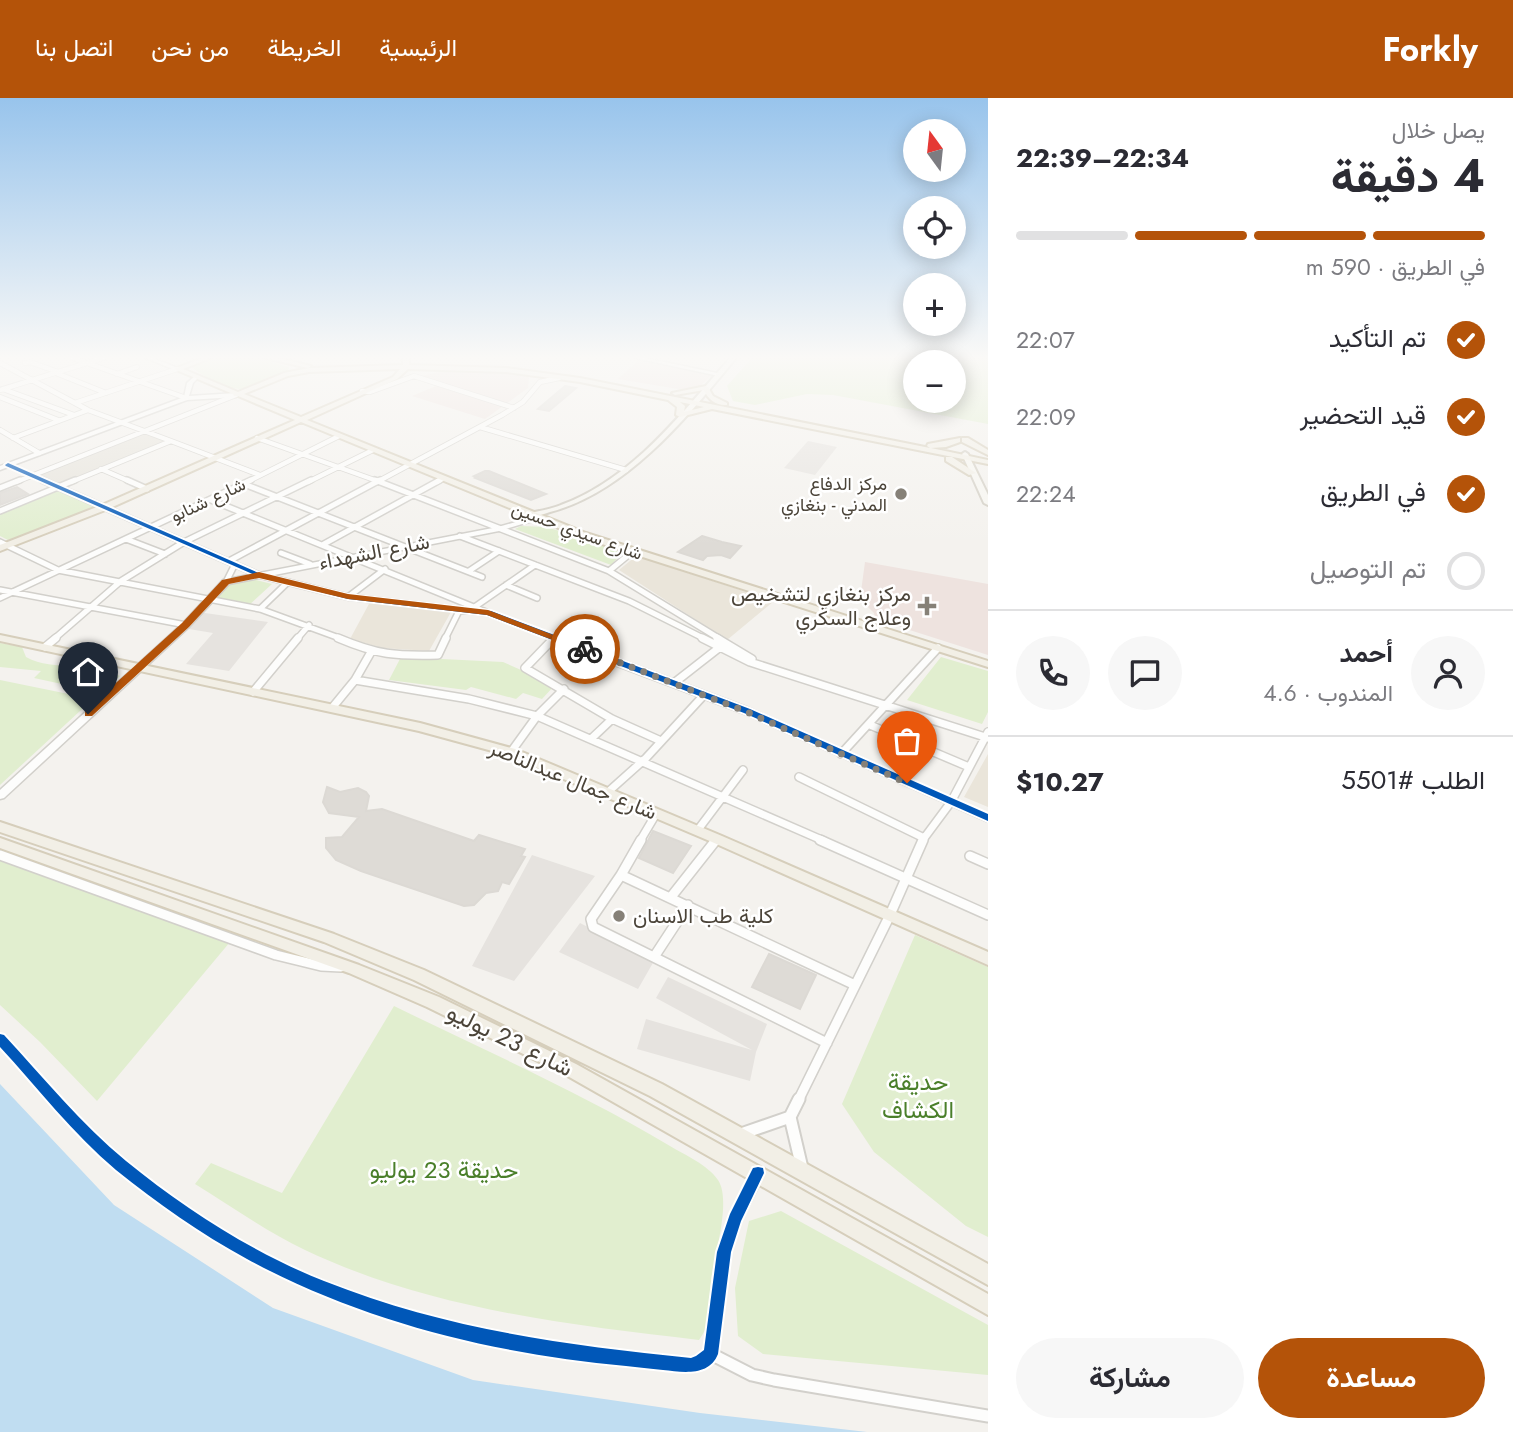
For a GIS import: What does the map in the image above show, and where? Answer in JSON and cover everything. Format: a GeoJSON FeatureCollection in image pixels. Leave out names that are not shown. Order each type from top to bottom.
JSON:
{"type":"FeatureCollection","features":[{"type":"Feature","properties":{"kind":"main road"},"geometry":{"type":"LineString","coordinates":[[2,545],[148,489],[297,420]]}},
{"type":"Feature","properties":{"kind":"main road","name":"شارع سيدي حسين"},"geometry":{"type":"LineString","coordinates":[[299,420],[632,552],[988,664]]}},
{"type":"Feature","properties":{"kind":"main road"},"geometry":{"type":"LineString","coordinates":[[538,516],[574,502],[626,470],[675,420]]}},
{"type":"Feature","properties":{"kind":"main road"},"geometry":{"type":"LineString","coordinates":[[792,420],[988,460]]}},
{"type":"Feature","properties":{"kind":"main road"},"geometry":{"type":"LineString","coordinates":[[928,449],[961,440],[988,453]]}},
{"type":"Feature","properties":{"kind":"main road"},"geometry":{"type":"LineString","coordinates":[[928,449],[981,473]]}},
{"type":"Feature","properties":{"kind":"main road"},"geometry":{"type":"LineString","coordinates":[[969,457],[988,488]]}},
{"type":"Feature","properties":{"kind":"main road"},"geometry":{"type":"LineString","coordinates":[[981,473],[988,503]]}},
{"type":"Feature","properties":{"kind":"main road"},"geometry":{"type":"LineString","coordinates":[[0,638],[137,667]]}},
{"type":"Feature","properties":{"kind":"main road","name":"شارع جمال عبدالناصر"},"geometry":{"type":"LineString","coordinates":[[137,667],[454,735],[512,752],[988,959]]}},
{"type":"Feature","properties":{"kind":"main road","name":"شارع 23 يوليو"},"geometry":{"type":"LineString","coordinates":[[0,827],[328,938],[419,975],[611,1067],[988,1275]]}},
{"type":"Feature","properties":{"kind":"main road","name":"شارع 23 يوليو"},"geometry":{"type":"LineString","coordinates":[[0,843],[37,862],[354,968],[409,991],[570,1069],[988,1304]]}},
{"type":"Feature","properties":{"kind":"main road"},"geometry":{"type":"LineString","coordinates":[[409,991],[419,975]]}},
{"type":"Feature","properties":{"kind":"street"},"geometry":{"type":"LineString","coordinates":[[114,420],[260,475]]}},
{"type":"Feature","properties":{"kind":"street"},"geometry":{"type":"LineString","coordinates":[[0,468],[124,420]]}},
{"type":"Feature","properties":{"kind":"street"},"geometry":{"type":"LineString","coordinates":[[0,488],[171,420]]}},
{"type":"Feature","properties":{"kind":"street"},"geometry":{"type":"LineString","coordinates":[[0,797],[137,667],[186,625],[226,582],[232,562],[492,420]]}},
{"type":"Feature","properties":{"kind":"street"},"geometry":{"type":"LineString","coordinates":[[13,438],[59,421]]}},
{"type":"Feature","properties":{"kind":"street"},"geometry":{"type":"LineString","coordinates":[[480,427],[626,470]]}},
{"type":"Feature","properties":{"kind":"street"},"geometry":{"type":"LineString","coordinates":[[0,430],[38,453]]}},
{"type":"Feature","properties":{"kind":"street","name":"شارع شنابو"},"geometry":{"type":"LineString","coordinates":[[0,598],[211,500],[339,436]]}},
{"type":"Feature","properties":{"kind":"street"},"geometry":{"type":"LineString","coordinates":[[257,438],[414,494],[609,571],[764,667]]}},
{"type":"Feature","properties":{"kind":"street"},"geometry":{"type":"LineString","coordinates":[[0,511],[171,441]]}},
{"type":"Feature","properties":{"kind":"street"},"geometry":{"type":"LineString","coordinates":[[45,647],[121,581],[184,542],[373,450]]}},
{"type":"Feature","properties":{"kind":"street"},"geometry":{"type":"LineString","coordinates":[[8,465],[259,575],[348,597],[488,613]]}},
{"type":"Feature","properties":{"kind":"street"},"geometry":{"type":"LineString","coordinates":[[102,469],[148,489]]}},
{"type":"Feature","properties":{"kind":"street"},"geometry":{"type":"LineString","coordinates":[[324,544],[442,479]]}},
{"type":"Feature","properties":{"kind":"street"},"geometry":{"type":"LineString","coordinates":[[244,484],[482,576]]}},
{"type":"Feature","properties":{"kind":"street"},"geometry":{"type":"LineString","coordinates":[[211,500],[488,613],[704,695],[988,818]]}},
{"type":"Feature","properties":{"kind":"street","name":"شارع الشهداء"},"geometry":{"type":"LineString","coordinates":[[226,582],[351,555],[499,529],[538,516]]}},
{"type":"Feature","properties":{"kind":"street"},"geometry":{"type":"LineString","coordinates":[[460,536],[629,601],[764,667],[987,736],[951,802],[924,838],[889,917],[790,1117],[803,1172]]}},
{"type":"Feature","properties":{"kind":"street"},"geometry":{"type":"LineString","coordinates":[[126,539],[165,554]]}},
{"type":"Feature","properties":{"kind":"street"},"geometry":{"type":"LineString","coordinates":[[2,545],[58,569],[260,608],[309,625],[371,652],[391,656],[438,655],[459,611]]}},
{"type":"Feature","properties":{"kind":"street"},"geometry":{"type":"LineString","coordinates":[[469,571],[499,551]]}},
{"type":"Feature","properties":{"kind":"street"},"geometry":{"type":"LineString","coordinates":[[609,571],[632,552]]}},
{"type":"Feature","properties":{"kind":"street"},"geometry":{"type":"LineString","coordinates":[[282,553],[310,564]]}},
{"type":"Feature","properties":{"kind":"street"},"geometry":{"type":"LineString","coordinates":[[476,606],[535,565]]}},
{"type":"Feature","properties":{"kind":"street"},"geometry":{"type":"LineString","coordinates":[[348,597],[385,569]]}},
{"type":"Feature","properties":{"kind":"street"},"geometry":{"type":"LineString","coordinates":[[260,608],[287,583]]}},
{"type":"Feature","properties":{"kind":"street"},"geometry":{"type":"LineString","coordinates":[[506,585],[537,598]]}},
{"type":"Feature","properties":{"kind":"street"},"geometry":{"type":"LineString","coordinates":[[0,590],[186,625]]}},
{"type":"Feature","properties":{"kind":"street"},"geometry":{"type":"LineString","coordinates":[[253,692],[309,625]]}},
{"type":"Feature","properties":{"kind":"street"},"geometry":{"type":"LineString","coordinates":[[569,643],[586,627]]}},
{"type":"Feature","properties":{"kind":"street"},"geometry":{"type":"LineString","coordinates":[[554,638],[524,667],[611,719],[661,741]]}},
{"type":"Feature","properties":{"kind":"street"},"geometry":{"type":"LineString","coordinates":[[674,683],[720,647]]}},
{"type":"Feature","properties":{"kind":"street"},"geometry":{"type":"LineString","coordinates":[[841,754],[938,648]]}},
{"type":"Feature","properties":{"kind":"street"},"geometry":{"type":"LineString","coordinates":[[332,708],[355,680],[371,652]]}},
{"type":"Feature","properties":{"kind":"street"},"geometry":{"type":"LineString","coordinates":[[355,680],[471,700],[537,716],[592,737],[642,762],[905,878],[987,911]]}},
{"type":"Feature","properties":{"kind":"street"},"geometry":{"type":"LineString","coordinates":[[512,752],[537,716],[564,689]]}},
{"type":"Feature","properties":{"kind":"street"},"geometry":{"type":"LineString","coordinates":[[608,792],[642,762],[704,695]]}},
{"type":"Feature","properties":{"kind":"street"},"geometry":{"type":"LineString","coordinates":[[592,737],[611,719]]}},
{"type":"Feature","properties":{"kind":"street"},"geometry":{"type":"LineString","coordinates":[[870,725],[969,767]]}},
{"type":"Feature","properties":{"kind":"street"},"geometry":{"type":"LineString","coordinates":[[697,831],[743,770]]}},
{"type":"Feature","properties":{"kind":"street"},"geometry":{"type":"LineString","coordinates":[[799,777],[924,838]]}},
{"type":"Feature","properties":{"kind":"street"},"geometry":{"type":"LineString","coordinates":[[656,814],[591,923],[827,1043]]}},
{"type":"Feature","properties":{"kind":"street"},"geometry":{"type":"LineString","coordinates":[[671,897],[717,839]]}},
{"type":"Feature","properties":{"kind":"street"},"geometry":{"type":"LineString","coordinates":[[0,855],[37,862]]}},
{"type":"Feature","properties":{"kind":"street"},"geometry":{"type":"LineString","coordinates":[[970,856],[988,864]]}},
{"type":"Feature","properties":{"kind":"street"},"geometry":{"type":"LineString","coordinates":[[621,875],[855,985]]}},
{"type":"Feature","properties":{"kind":"street"},"geometry":{"type":"LineString","coordinates":[[654,957],[688,905]]}},
{"type":"Feature","properties":{"kind":"street"},"geometry":{"type":"LineString","coordinates":[[0,1039],[88,1135],[156,1193],[195,1220],[278,1268],[320,1287],[423,1324],[487,1340],[547,1350],[691,1365],[700,1363],[711,1354],[723,1252],[735,1219],[758,1174]]}},
{"type":"Feature","properties":{"kind":"street"},"geometry":{"type":"LineString","coordinates":[[737,1135],[790,1117]]}},
{"type":"Feature","properties":{"kind":"street"},"geometry":{"type":"LineString","coordinates":[[711,1354],[752,1375],[774,1380],[988,1416]]}},
{"type":"Feature","properties":{"kind":"shaded area"},"geometry":{"type":"Polygon","coordinates":[[[143,432],[170,442],[61,485],[35,473],[143,432]]]}},
{"type":"Feature","properties":{"kind":"shaded area"},"geometry":{"type":"Polygon","coordinates":[[[808,441],[837,447],[815,475],[784,468],[808,441]]]}},
{"type":"Feature","properties":{"kind":"shaded area"},"geometry":{"type":"Polygon","coordinates":[[[636,556],[774,601],[727,640],[619,570],[636,556]]]}},
{"type":"Feature","properties":{"kind":"shaded area","name":"مركز بنغازي لتشخيص وعلاج السكري"},"geometry":{"type":"Polygon","coordinates":[[[865,562],[988,584],[988,655],[875,619],[874,613],[860,599],[865,562]]]}},
{"type":"Feature","properties":{"kind":"shaded area"},"geometry":{"type":"Polygon","coordinates":[[[370,602],[451,612],[429,651],[382,648],[350,639],[370,602]]]}},
{"type":"Feature","properties":{"kind":"shaded area"},"geometry":{"type":"Polygon","coordinates":[[[198,612],[268,622],[229,671],[186,664],[213,633],[183,628],[198,612]]]}},
{"type":"Feature","properties":{"kind":"shaded area"},"geometry":{"type":"Polygon","coordinates":[[[988,754],[988,807],[964,797],[988,754]]]}},
{"type":"Feature","properties":{"kind":"shaded area"},"geometry":{"type":"Polygon","coordinates":[[[532,855],[595,876],[514,981],[472,966],[532,855]]]}},
{"type":"Feature","properties":{"kind":"shaded area"},"geometry":{"type":"Polygon","coordinates":[[[580,923],[654,961],[638,989],[559,952],[580,923]]]}},
{"type":"Feature","properties":{"kind":"shaded area"},"geometry":{"type":"Polygon","coordinates":[[[668,977],[767,1024],[756,1052],[750,1081],[637,1049],[646,1019],[752,1050],[656,998],[668,977]]]}},
{"type":"Feature","properties":{"kind":"green space"},"geometry":{"type":"Polygon","coordinates":[[[968,420],[988,420],[988,424],[968,420]]]}},
{"type":"Feature","properties":{"kind":"green space"},"geometry":{"type":"Polygon","coordinates":[[[56,490],[95,507],[8,540],[0,536],[0,514],[56,490]]]}},
{"type":"Feature","properties":{"kind":"green space"},"geometry":{"type":"Polygon","coordinates":[[[521,526],[547,527],[623,552],[611,565],[515,529],[521,526]]]}},
{"type":"Feature","properties":{"kind":"green space"},"geometry":{"type":"Polygon","coordinates":[[[256,580],[272,584],[248,606],[212,597],[226,585],[256,580]]]}},
{"type":"Feature","properties":{"kind":"green space"},"geometry":{"type":"Polygon","coordinates":[[[0,643],[22,647],[26,657],[37,662],[97,668],[120,676],[106,689],[94,691],[34,678],[41,671],[0,667],[0,643]]]}},
{"type":"Feature","properties":{"kind":"green space"},"geometry":{"type":"Polygon","coordinates":[[[401,657],[503,662],[555,685],[542,699],[523,693],[516,699],[471,687],[466,690],[389,680],[401,657]]]}},
{"type":"Feature","properties":{"kind":"green space"},"geometry":{"type":"Polygon","coordinates":[[[941,657],[988,671],[988,712],[982,724],[907,700],[941,657]]]}},
{"type":"Feature","properties":{"kind":"green space"},"geometry":{"type":"Polygon","coordinates":[[[0,680],[93,699],[0,785],[0,680]]]}},
{"type":"Feature","properties":{"kind":"green space"},"geometry":{"type":"Polygon","coordinates":[[[0,861],[230,942],[97,1101],[0,1005],[0,861]]]}},
{"type":"Feature","properties":{"kind":"green space","name":"حديقة الكشاف"},"geometry":{"type":"Polygon","coordinates":[[[915,935],[988,967],[988,1237],[966,1226],[874,1152],[842,1104],[915,935]]]}},
{"type":"Feature","properties":{"kind":"green space","name":"حديقة 23 يوليو"},"geometry":{"type":"Polygon","coordinates":[[[394,1006],[603,1108],[696,1161],[714,1175],[722,1189],[723,1212],[712,1274],[710,1315],[699,1340],[548,1320],[400,1287],[352,1270],[291,1243],[195,1184],[211,1163],[282,1193],[394,1006]]]}},
{"type":"Feature","properties":{"kind":"green space"},"geometry":{"type":"Polygon","coordinates":[[[781,1211],[988,1325],[988,1375],[763,1354],[738,1336],[735,1288],[749,1221],[781,1211]]]}},
{"type":"Feature","properties":{"kind":"water"},"geometry":{"type":"Polygon","coordinates":[[[0,1084],[114,1205],[273,1308],[473,1380],[700,1413],[867,1432],[0,1432],[0,1084]]]}},
{"type":"Feature","properties":{"kind":"building"},"geometry":{"type":"Polygon","coordinates":[[[485,471],[546,494],[531,500],[475,478],[477,477],[474,476],[485,471]]]}},
{"type":"Feature","properties":{"kind":"building"},"geometry":{"type":"Polygon","coordinates":[[[17,487],[28,494],[0,505],[0,493],[17,487]]]}},
{"type":"Feature","properties":{"kind":"building"},"geometry":{"type":"Polygon","coordinates":[[[702,536],[741,546],[730,558],[721,555],[707,556],[703,560],[678,552],[702,536]]]}},
{"type":"Feature","properties":{"kind":"building"},"geometry":{"type":"Polygon","coordinates":[[[327,787],[340,792],[358,788],[366,792],[369,796],[366,811],[382,809],[474,841],[479,835],[525,849],[521,856],[525,857],[509,884],[502,882],[498,891],[486,893],[474,905],[464,906],[361,871],[336,860],[326,848],[326,838],[342,837],[359,817],[329,813],[323,802],[327,787]]]}},
{"type":"Feature","properties":{"kind":"building"},"geometry":{"type":"Polygon","coordinates":[[[653,831],[691,846],[673,873],[639,858],[653,831]]]}},
{"type":"Feature","properties":{"kind":"building"},"geometry":{"type":"Polygon","coordinates":[[[769,954],[816,975],[800,1009],[752,987],[769,954]]]}},
{"type":"Feature","properties":{"kind":"cycle path"},"geometry":{"type":"LineString","coordinates":[[8,465],[259,575],[348,597],[488,613],[747,711],[988,818]]}},
{"type":"Feature","properties":{"kind":"cycle path"},"geometry":{"type":"LineString","coordinates":[[0,1039],[74,1120],[121,1165],[185,1214],[251,1254],[319,1287],[389,1312],[461,1332],[535,1347],[691,1365],[700,1363],[711,1354],[724,1252],[735,1219],[758,1173]]}},
{"type":"Feature","properties":{"kind":"way so far"},"geometry":{"type":"LineString","coordinates":[[585,649],[747,712],[907,783]]}},
{"type":"Feature","properties":{"kind":"place","name":"مركز الدفاع المدني - بنغازي"},"geometry":{"type":"Point","coordinates":[901,494]}},
{"type":"Feature","properties":{"kind":"place","name":"مركز بنغازي لتشخيص وعلاج السكري"},"geometry":{"type":"Point","coordinates":[927,606]}},
{"type":"Feature","properties":{"kind":"place","name":"كلية طب الاسنان"},"geometry":{"type":"Point","coordinates":[619,916]}},
{"type":"Feature","properties":{"kind":"route"},"geometry":{"type":"LineString","coordinates":[[88,714],[186,625],[226,582],[259,575],[348,597],[488,613],[585,649]]}}]}
